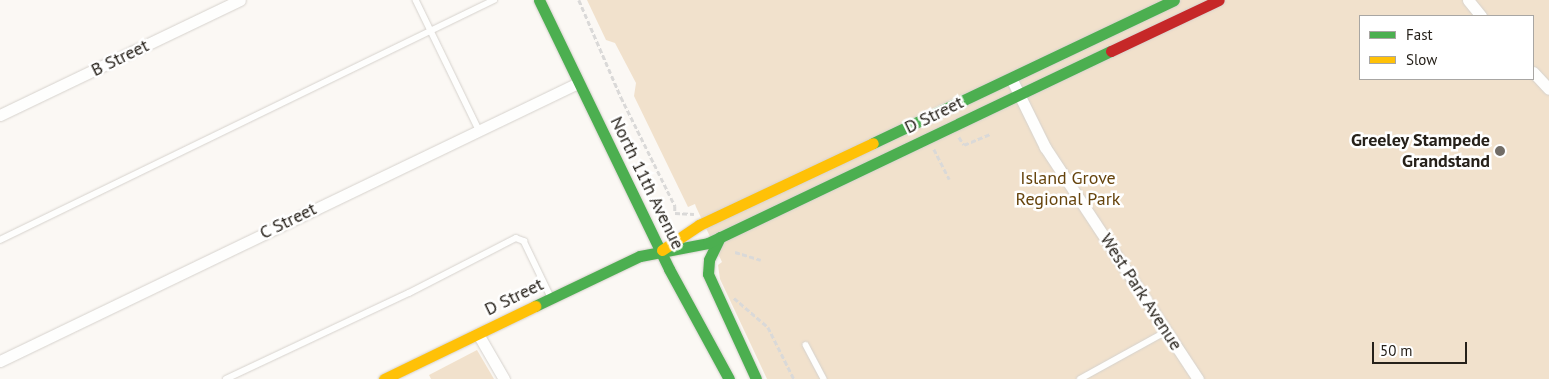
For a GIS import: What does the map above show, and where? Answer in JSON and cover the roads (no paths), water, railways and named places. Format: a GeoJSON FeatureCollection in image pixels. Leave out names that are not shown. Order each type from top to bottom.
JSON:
{"type":"FeatureCollection","features":[{"type":"Feature","properties":{"kind":"street","name":"B Street"},"geometry":{"type":"LineString","coordinates":[[0,115],[240,0]]}},
{"type":"Feature","properties":{"kind":"street","name":"North 11th Avenue"},"geometry":{"type":"LineString","coordinates":[[539,0],[661,251],[729,379]]}},
{"type":"Feature","properties":{"kind":"street","name":"D Street"},"geometry":{"type":"LineString","coordinates":[[661,251],[699,225],[1174,0]]}},
{"type":"Feature","properties":{"kind":"street","name":"D Street"},"geometry":{"type":"LineString","coordinates":[[384,379],[640,256],[661,251],[696,248],[1020,99],[1219,0]]}},
{"type":"Feature","properties":{"kind":"street"},"geometry":{"type":"LineString","coordinates":[[1468,0],[1480,15]]}},
{"type":"Feature","properties":{"kind":"street"},"geometry":{"type":"LineString","coordinates":[[1534,73],[1549,89]]}},
{"type":"Feature","properties":{"kind":"street","name":"West Park Avenue"},"geometry":{"type":"LineString","coordinates":[[1010,78],[1046,147],[1198,379]]}},
{"type":"Feature","properties":{"kind":"street","name":"C Street"},"geometry":{"type":"LineString","coordinates":[[0,361],[578,83]]}},
{"type":"Feature","properties":{"kind":"street"},"geometry":{"type":"LineString","coordinates":[[720,237],[709,260],[708,274],[756,379]]}},
{"type":"Feature","properties":{"kind":"street"},"geometry":{"type":"LineString","coordinates":[[478,334],[504,379]]}},
{"type":"Feature","properties":{"kind":"lane"},"geometry":{"type":"LineString","coordinates":[[416,0],[479,130]]}},
{"type":"Feature","properties":{"kind":"lane"},"geometry":{"type":"LineString","coordinates":[[0,240],[494,0]]}},
{"type":"Feature","properties":{"kind":"lane"},"geometry":{"type":"LineString","coordinates":[[226,379],[409,294],[516,238],[524,242],[552,298]]}},
{"type":"Feature","properties":{"kind":"lane"},"geometry":{"type":"LineString","coordinates":[[1080,379],[1167,331]]}},
{"type":"Feature","properties":{"kind":"lane"},"geometry":{"type":"LineString","coordinates":[[806,345],[824,379]]}},
{"type":"Feature","properties":{"kind":"place","name":"Greeley Stampede Grandstand"},"geometry":{"type":"Point","coordinates":[1500,151]}},
{"type":"Feature","properties":{"kind":"park label","name":"Island Grove Regional Park"},"geometry":{"type":"Point","coordinates":[1068,189]}}]}
